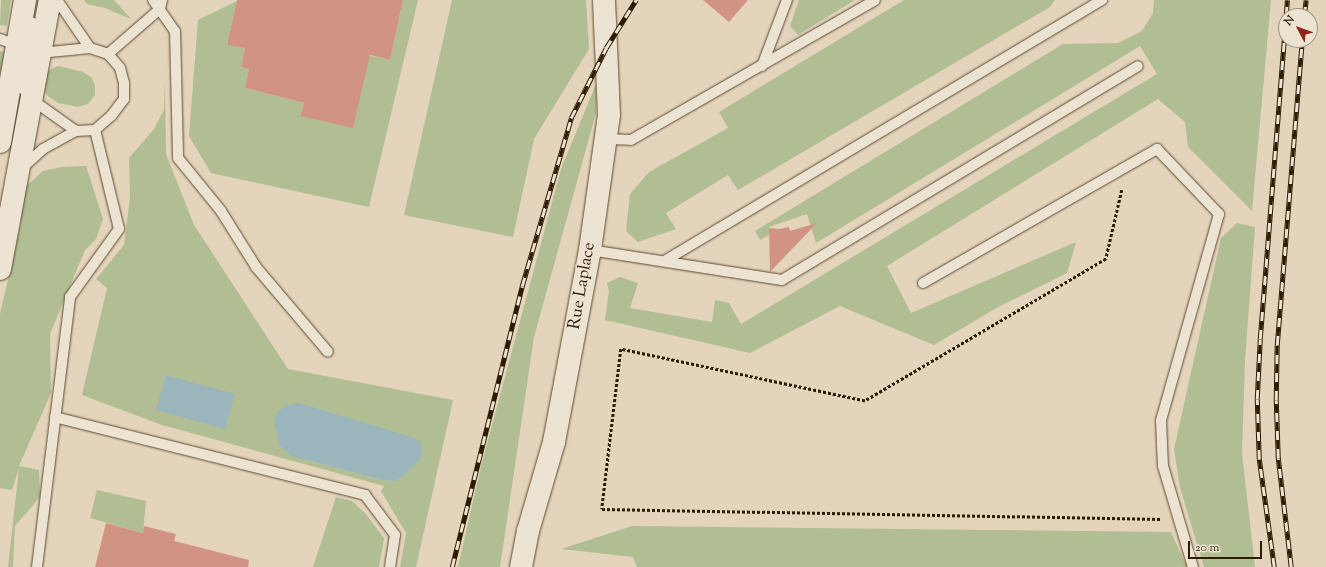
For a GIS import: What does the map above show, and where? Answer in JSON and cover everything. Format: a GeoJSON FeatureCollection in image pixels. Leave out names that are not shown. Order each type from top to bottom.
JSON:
{"type":"FeatureCollection","features":[{"type":"Feature","properties":{"kind":"street"},"geometry":{"type":"LineString","coordinates":[[0,142],[21,46],[25,0]]}},
{"type":"Feature","properties":{"kind":"street"},"geometry":{"type":"LineString","coordinates":[[0,269],[31,99],[21,46],[50,0]]}},
{"type":"Feature","properties":{"kind":"street","name":"Rue Laplace"},"geometry":{"type":"LineString","coordinates":[[521,567],[528,531],[554,442],[590,250],[606,139],[609,92],[604,0]]}},
{"type":"Feature","properties":{"kind":"lane"},"geometry":{"type":"LineString","coordinates":[[19,170],[43,149],[76,131],[95,130],[111,116],[124,99],[124,84],[120,68],[108,54],[90,48],[21,46],[34,7],[32,0]]}},
{"type":"Feature","properties":{"kind":"lane"},"geometry":{"type":"LineString","coordinates":[[57,0],[90,48]]}},
{"type":"Feature","properties":{"kind":"lane"},"geometry":{"type":"LineString","coordinates":[[153,0],[161,5],[175,31],[178,158],[221,211],[256,267],[328,352]]}},
{"type":"Feature","properties":{"kind":"lane"},"geometry":{"type":"LineString","coordinates":[[762,66],[787,0]]}},
{"type":"Feature","properties":{"kind":"lane"},"geometry":{"type":"LineString","coordinates":[[606,139],[630,140],[762,66],[875,0]]}},
{"type":"Feature","properties":{"kind":"lane"},"geometry":{"type":"LineString","coordinates":[[666,260],[1102,0]]}},
{"type":"Feature","properties":{"kind":"lane"},"geometry":{"type":"LineString","coordinates":[[108,54],[161,5]]}},
{"type":"Feature","properties":{"kind":"lane"},"geometry":{"type":"LineString","coordinates":[[590,250],[666,260],[782,280],[1138,66]]}},
{"type":"Feature","properties":{"kind":"lane"},"geometry":{"type":"LineString","coordinates":[[31,99],[76,131]]}},
{"type":"Feature","properties":{"kind":"lane"},"geometry":{"type":"LineString","coordinates":[[37,567],[70,297],[119,229],[95,130]]}},
{"type":"Feature","properties":{"kind":"lane"},"geometry":{"type":"LineString","coordinates":[[923,283],[1157,149],[1219,214],[1161,421],[1163,466],[1193,567]]}},
{"type":"Feature","properties":{"kind":"lane"},"geometry":{"type":"LineString","coordinates":[[55,417],[365,495],[395,535],[390,567]]}},
{"type":"Feature","properties":{"kind":"path"},"geometry":{"type":"LineString","coordinates":[[1128,166],[1106,258],[865,401],[621,349],[602,509],[1179,520]]}},
{"type":"Feature","properties":{"kind":"green space"},"geometry":{"type":"Polygon","coordinates":[[[1,0],[11,0],[7,26],[0,25],[1,0]]]}},
{"type":"Feature","properties":{"kind":"green space"},"geometry":{"type":"Polygon","coordinates":[[[84,0],[114,0],[131,19],[105,8],[87,4],[84,0]]]}},
{"type":"Feature","properties":{"kind":"green space"},"geometry":{"type":"Polygon","coordinates":[[[403,0],[418,0],[369,207],[211,173],[189,136],[198,20],[237,1],[227,44],[245,48],[241,67],[249,69],[245,88],[304,103],[300,115],[353,127],[365,73],[335,48],[390,60],[403,0]]]}},
{"type":"Feature","properties":{"kind":"green space"},"geometry":{"type":"Polygon","coordinates":[[[452,0],[586,0],[589,49],[534,139],[513,237],[404,215],[452,0]]]}},
{"type":"Feature","properties":{"kind":"green space"},"geometry":{"type":"Polygon","coordinates":[[[799,0],[855,0],[798,35],[790,26],[799,0]]]}},
{"type":"Feature","properties":{"kind":"green space"},"geometry":{"type":"Polygon","coordinates":[[[904,0],[1055,0],[1050,7],[738,190],[728,175],[666,213],[676,229],[638,242],[626,231],[630,194],[649,172],[728,128],[719,112],[904,0]]]}},
{"type":"Feature","properties":{"kind":"green space"},"geometry":{"type":"Polygon","coordinates":[[[1154,0],[1271,0],[1252,211],[1188,147],[1185,122],[1158,99],[887,266],[911,313],[1076,242],[1067,273],[998,307],[934,345],[840,306],[750,353],[605,320],[609,291],[607,283],[620,277],[638,283],[630,308],[712,322],[715,300],[729,303],[741,324],[1157,74],[1140,46],[816,243],[807,214],[769,227],[769,235],[760,240],[755,231],[1063,44],[1118,43],[1142,31],[1153,13],[1154,0]]]}},
{"type":"Feature","properties":{"kind":"green space"},"geometry":{"type":"Polygon","coordinates":[[[0,51],[5,53],[0,82],[0,51]]]}},
{"type":"Feature","properties":{"kind":"green space"},"geometry":{"type":"Polygon","coordinates":[[[59,66],[83,72],[92,78],[95,86],[95,95],[88,104],[78,107],[58,103],[48,96],[42,87],[42,77],[51,69],[59,66]]]}},
{"type":"Feature","properties":{"kind":"green space"},"geometry":{"type":"Polygon","coordinates":[[[165,82],[166,154],[194,225],[288,369],[453,400],[416,567],[400,567],[406,533],[381,491],[384,486],[162,425],[82,395],[107,288],[96,279],[124,245],[130,197],[129,158],[154,129],[164,110],[165,82]],[[292,456],[382,480],[395,481],[292,456]]]}},
{"type":"Feature","properties":{"kind":"green space"},"geometry":{"type":"Polygon","coordinates":[[[596,84],[596,113],[534,337],[500,567],[458,567],[481,466],[561,169],[596,84]]]}},
{"type":"Feature","properties":{"kind":"green space"},"geometry":{"type":"Polygon","coordinates":[[[86,166],[103,219],[96,239],[85,250],[50,334],[51,393],[19,466],[39,470],[40,497],[15,526],[13,567],[8,567],[19,468],[12,490],[0,488],[0,314],[20,228],[24,188],[43,171],[62,167],[86,166]]]}},
{"type":"Feature","properties":{"kind":"green space"},"geometry":{"type":"Polygon","coordinates":[[[1237,223],[1255,227],[1245,360],[1242,453],[1255,567],[1204,567],[1180,488],[1174,449],[1221,238],[1237,223]]]}},
{"type":"Feature","properties":{"kind":"green space"},"geometry":{"type":"Polygon","coordinates":[[[97,490],[146,501],[143,533],[90,518],[97,490]]]}},
{"type":"Feature","properties":{"kind":"green space"},"geometry":{"type":"Polygon","coordinates":[[[336,497],[352,501],[365,513],[384,538],[379,567],[313,567],[336,497]]]}},
{"type":"Feature","properties":{"kind":"green space"},"geometry":{"type":"Polygon","coordinates":[[[632,526],[1171,532],[1187,567],[637,567],[633,557],[561,549],[632,526]]]}},
{"type":"Feature","properties":{"kind":"water"},"geometry":{"type":"Polygon","coordinates":[[[166,375],[235,394],[225,429],[156,410],[166,375]]]}},
{"type":"Feature","properties":{"kind":"water"},"geometry":{"type":"Polygon","coordinates":[[[299,403],[412,437],[420,442],[422,451],[420,459],[404,476],[395,481],[382,480],[292,456],[279,445],[274,419],[278,411],[287,405],[299,403]]]}},
{"type":"Feature","properties":{"kind":"building"},"geometry":{"type":"Polygon","coordinates":[[[237,0],[403,0],[390,60],[370,55],[353,128],[300,116],[304,103],[245,88],[249,69],[241,67],[245,48],[227,45],[237,0]]]}},
{"type":"Feature","properties":{"kind":"building"},"geometry":{"type":"Polygon","coordinates":[[[703,0],[748,0],[729,22],[703,0]]]}},
{"type":"Feature","properties":{"kind":"building"},"geometry":{"type":"Polygon","coordinates":[[[817,223],[770,272],[769,228],[779,229],[789,227],[790,231],[817,223]]]}},
{"type":"Feature","properties":{"kind":"building"},"geometry":{"type":"Polygon","coordinates":[[[106,523],[143,533],[144,526],[176,534],[174,541],[249,560],[248,567],[95,567],[106,523]]]}},
{"type":"Feature","properties":{"kind":"railway"},"geometry":{"type":"LineString","coordinates":[[452,567],[522,286],[571,118],[606,48],[636,0]]}},
{"type":"Feature","properties":{"kind":"railway"},"geometry":{"type":"LineString","coordinates":[[1286,8],[1287,0]]}},
{"type":"Feature","properties":{"kind":"railway"},"geometry":{"type":"LineString","coordinates":[[1305,8],[1306,0]]}},
{"type":"Feature","properties":{"kind":"railway"},"geometry":{"type":"LineString","coordinates":[[1274,567],[1259,459],[1257,399],[1260,339],[1283,48]]}},
{"type":"Feature","properties":{"kind":"railway"},"geometry":{"type":"LineString","coordinates":[[1291,567],[1278,458],[1276,400],[1277,345],[1301,48]]}}]}
